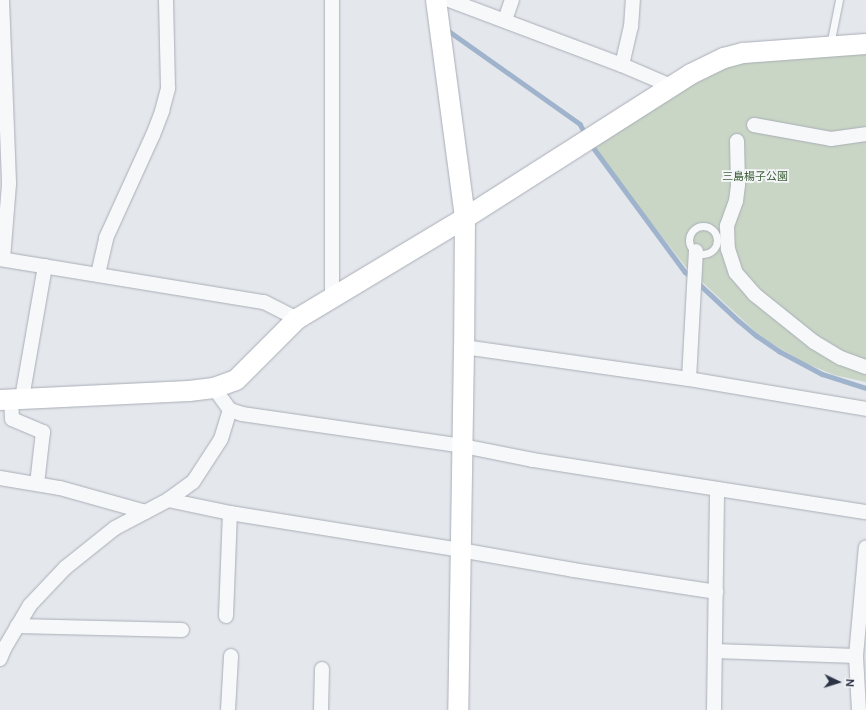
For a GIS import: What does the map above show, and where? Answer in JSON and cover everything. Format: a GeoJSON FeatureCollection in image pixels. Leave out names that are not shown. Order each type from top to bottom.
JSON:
{"type":"FeatureCollection","features":[{"type":"Feature","properties":{"kind":"street"},"geometry":{"type":"LineString","coordinates":[[2,0],[9,184],[1,259],[264,302],[297,319]]}},
{"type":"Feature","properties":{"kind":"street"},"geometry":{"type":"LineString","coordinates":[[98,274],[106,238],[153,135],[162,111],[168,88],[166,0]]}},
{"type":"Feature","properties":{"kind":"street"},"geometry":{"type":"LineString","coordinates":[[332,0],[332,297]]}},
{"type":"Feature","properties":{"kind":"street"},"geometry":{"type":"LineString","coordinates":[[436,0],[465,218],[463,446],[458,710]]}},
{"type":"Feature","properties":{"kind":"street"},"geometry":{"type":"LineString","coordinates":[[449,0],[622,65],[671,86]]}},
{"type":"Feature","properties":{"kind":"street"},"geometry":{"type":"LineString","coordinates":[[505,20],[512,0]]}},
{"type":"Feature","properties":{"kind":"street"},"geometry":{"type":"LineString","coordinates":[[622,65],[631,27],[633,0]]}},
{"type":"Feature","properties":{"kind":"street"},"geometry":{"type":"LineString","coordinates":[[11,399],[189,391],[214,388],[236,380],[297,319],[465,218],[671,86],[724,58],[743,53],[866,44]]}},
{"type":"Feature","properties":{"kind":"street"},"geometry":{"type":"LineString","coordinates":[[754,125],[831,139],[866,134]]}},
{"type":"Feature","properties":{"kind":"street"},"geometry":{"type":"LineString","coordinates":[[737,141],[736,157],[739,166],[737,193],[736,201],[727,226],[728,249],[736,273],[754,294],[814,342],[841,358],[866,367]]}},
{"type":"Feature","properties":{"kind":"street"},"geometry":{"type":"LineString","coordinates":[[689,379],[696,251]]}},
{"type":"Feature","properties":{"kind":"street"},"geometry":{"type":"LineString","coordinates":[[37,484],[43,432],[12,419],[11,399],[45,266]]}},
{"type":"Feature","properties":{"kind":"street"},"geometry":{"type":"LineString","coordinates":[[464,347],[689,379],[866,410]]}},
{"type":"Feature","properties":{"kind":"street"},"geometry":{"type":"LineString","coordinates":[[214,388],[230,410],[242,414],[463,446],[533,460],[866,512]]}},
{"type":"Feature","properties":{"kind":"street"},"geometry":{"type":"LineString","coordinates":[[0,659],[4,648],[30,605],[65,568],[115,528],[168,500],[193,482],[222,439],[230,410]]}},
{"type":"Feature","properties":{"kind":"street"},"geometry":{"type":"LineString","coordinates":[[0,478],[60,488],[146,512]]}},
{"type":"Feature","properties":{"kind":"street"},"geometry":{"type":"LineString","coordinates":[[714,710],[717,489]]}},
{"type":"Feature","properties":{"kind":"street"},"geometry":{"type":"LineString","coordinates":[[168,500],[230,513],[460,550],[573,570],[716,592]]}},
{"type":"Feature","properties":{"kind":"street"},"geometry":{"type":"LineString","coordinates":[[226,616],[230,513]]}},
{"type":"Feature","properties":{"kind":"street"},"geometry":{"type":"LineString","coordinates":[[859,710],[856,656],[866,547]]}},
{"type":"Feature","properties":{"kind":"street"},"geometry":{"type":"LineString","coordinates":[[17,626],[182,630]]}},
{"type":"Feature","properties":{"kind":"street"},"geometry":{"type":"LineString","coordinates":[[715,651],[856,656]]}},
{"type":"Feature","properties":{"kind":"street"},"geometry":{"type":"LineString","coordinates":[[228,710],[231,656]]}},
{"type":"Feature","properties":{"kind":"street"},"geometry":{"type":"LineString","coordinates":[[321,710],[322,669]]}},
{"type":"Feature","properties":{"kind":"lane"},"geometry":{"type":"LineString","coordinates":[[829,47],[838,1]]}},
{"type":"Feature","properties":{"kind":"green space","name":"三島楊子公園"},"geometry":{"type":"Polygon","coordinates":[[[866,51],[866,382],[834,375],[803,362],[761,337],[685,266],[591,146],[694,81],[737,63],[866,51]]]}},
{"type":"Feature","properties":{"kind":"waterway"},"geometry":{"type":"LineString","coordinates":[[446,29],[580,124],[586,135]]}},
{"type":"Feature","properties":{"kind":"waterway"},"geometry":{"type":"LineString","coordinates":[[590,143],[685,272],[692,277]]}},
{"type":"Feature","properties":{"kind":"waterway"},"geometry":{"type":"LineString","coordinates":[[697,282],[739,321],[779,351],[822,374],[866,388]]}}]}
